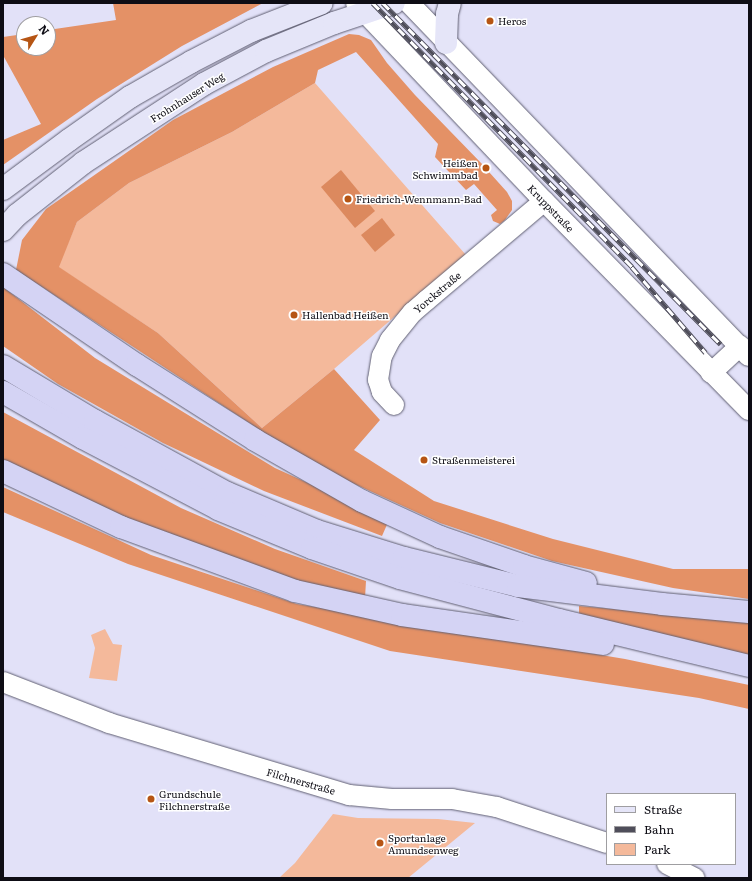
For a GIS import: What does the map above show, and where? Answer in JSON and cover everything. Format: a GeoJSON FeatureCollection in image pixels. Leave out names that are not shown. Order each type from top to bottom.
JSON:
{"type":"FeatureCollection","features":[{"type":"Feature","properties":{"kind":"highway"},"geometry":{"type":"LineString","coordinates":[[3,274],[137,365],[255,440],[362,501],[440,537],[517,564],[662,604]]}},
{"type":"Feature","properties":{"kind":"highway"},"geometry":{"type":"LineString","coordinates":[[3,366],[95,422],[227,493],[317,531],[404,558],[518,586],[662,604],[749,612]]}},
{"type":"Feature","properties":{"kind":"highway"},"geometry":{"type":"LineString","coordinates":[[3,392],[83,438],[218,509],[312,548],[400,578],[559,620],[741,664]]}},
{"type":"Feature","properties":{"kind":"highway"},"geometry":{"type":"LineString","coordinates":[[3,471],[121,527],[295,591],[402,614],[741,664]]}},
{"type":"Feature","properties":{"kind":"main road"},"geometry":{"type":"LineString","coordinates":[[251,31],[285,3]]}},
{"type":"Feature","properties":{"kind":"main road"},"geometry":{"type":"LineString","coordinates":[[3,189],[130,97],[190,62],[251,31],[322,3]]}},
{"type":"Feature","properties":{"kind":"main road","name":"Frohnhauser Weg"},"geometry":{"type":"LineString","coordinates":[[3,230],[17,215],[83,163],[204,84],[266,52],[360,8],[394,3]]}},
{"type":"Feature","properties":{"kind":"main road"},"geometry":{"type":"LineString","coordinates":[[446,43],[446,20],[450,3]]}},
{"type":"Feature","properties":{"kind":"street"},"geometry":{"type":"LineString","coordinates":[[409,3],[745,351],[711,373]]}},
{"type":"Feature","properties":{"kind":"street","name":"Kruppstraße"},"geometry":{"type":"LineString","coordinates":[[360,8],[544,201],[711,373],[749,410]]}},
{"type":"Feature","properties":{"kind":"street","name":"Yorckstraße"},"geometry":{"type":"LineString","coordinates":[[394,404],[382,392],[378,380],[382,356],[390,340],[422,304],[544,201]]}},
{"type":"Feature","properties":{"kind":"street","name":"Filchnerstraße"},"geometry":{"type":"LineString","coordinates":[[3,682],[109,723],[349,795],[392,799],[452,799],[497,807],[606,843]]}},
{"type":"Feature","properties":{"kind":"street"},"geometry":{"type":"LineString","coordinates":[[669,865],[695,878]]}},
{"type":"Feature","properties":{"kind":"green space"},"geometry":{"type":"Polygon","coordinates":[[[315,83],[466,255],[334,369],[262,428],[158,333],[58,267],[77,222],[129,183],[232,132],[315,83]]]}},
{"type":"Feature","properties":{"kind":"green space"},"geometry":{"type":"Polygon","coordinates":[[[105,629],[113,644],[122,645],[117,681],[89,678],[95,648],[91,635],[105,629]]]}},
{"type":"Feature","properties":{"kind":"green space","name":"Sportanlage Amundsenweg"},"geometry":{"type":"Polygon","coordinates":[[[333,814],[358,818],[438,819],[475,823],[408,878],[279,878],[295,863],[333,814]]]}},
{"type":"Feature","properties":{"kind":"shaded area"},"geometry":{"type":"Polygon","coordinates":[[[113,3],[263,3],[182,46],[97,99],[3,165],[3,140],[41,124],[4,57],[3,37],[16,35],[16,56],[56,56],[56,29],[116,20],[113,3]]]}},
{"type":"Feature","properties":{"kind":"shaded area"},"geometry":{"type":"Polygon","coordinates":[[[349,34],[359,35],[371,40],[387,63],[415,95],[483,165],[480,167],[486,174],[489,172],[507,192],[512,201],[512,210],[505,220],[500,224],[493,221],[491,215],[497,210],[474,184],[466,190],[435,157],[438,144],[356,52],[318,70],[315,83],[232,132],[129,183],[77,222],[59,267],[158,333],[262,428],[334,369],[380,420],[354,450],[434,501],[553,539],[673,569],[749,569],[749,599],[673,588],[552,561],[440,523],[337,476],[281,444],[16,270],[22,240],[46,209],[173,120],[273,67],[349,34]]]}},
{"type":"Feature","properties":{"kind":"shaded area","name":"Friedrich-Wennmann-Bad"},"geometry":{"type":"Polygon","coordinates":[[[341,170],[375,211],[355,228],[321,187],[341,170]]]}},
{"type":"Feature","properties":{"kind":"shaded area"},"geometry":{"type":"Polygon","coordinates":[[[382,218],[395,235],[375,252],[361,235],[382,218]]]}},
{"type":"Feature","properties":{"kind":"shaded area"},"geometry":{"type":"Polygon","coordinates":[[[3,287],[95,358],[275,468],[389,520],[382,536],[264,491],[163,443],[58,384],[3,346],[3,287]]]}},
{"type":"Feature","properties":{"kind":"shaded area"},"geometry":{"type":"Polygon","coordinates":[[[3,412],[181,508],[275,549],[366,581],[365,598],[307,587],[157,535],[3,460],[3,412]]]}},
{"type":"Feature","properties":{"kind":"shaded area"},"geometry":{"type":"Polygon","coordinates":[[[3,487],[151,555],[297,604],[625,659],[749,685],[749,709],[699,698],[390,651],[128,564],[3,512],[3,487]]]}},
{"type":"Feature","properties":{"kind":"shaded area"},"geometry":{"type":"Polygon","coordinates":[[[579,606],[749,621],[749,655],[579,614],[579,606]]]}},
{"type":"Feature","properties":{"kind":"railway"},"geometry":{"type":"LineString","coordinates":[[373,3],[632,267],[706,353]]}},
{"type":"Feature","properties":{"kind":"railway"},"geometry":{"type":"LineString","coordinates":[[383,3],[721,344]]}},
{"type":"Feature","properties":{"kind":"place","name":"Heros"},"geometry":{"type":"Point","coordinates":[490,21]}},
{"type":"Feature","properties":{"kind":"place","name":"Heißen Schwimmbad"},"geometry":{"type":"Point","coordinates":[486,168]}},
{"type":"Feature","properties":{"kind":"place","name":"Friedrich-Wennmann-Bad"},"geometry":{"type":"Point","coordinates":[348,199]}},
{"type":"Feature","properties":{"kind":"place","name":"Hallenbad Heißen"},"geometry":{"type":"Point","coordinates":[294,315]}},
{"type":"Feature","properties":{"kind":"place","name":"Straßenmeisterei"},"geometry":{"type":"Point","coordinates":[424,460]}},
{"type":"Feature","properties":{"kind":"place","name":"Grundschule Filchnerstraße"},"geometry":{"type":"Point","coordinates":[151,799]}},
{"type":"Feature","properties":{"kind":"place","name":"Sportanlage Amundsenweg"},"geometry":{"type":"Point","coordinates":[380,843]}}]}
